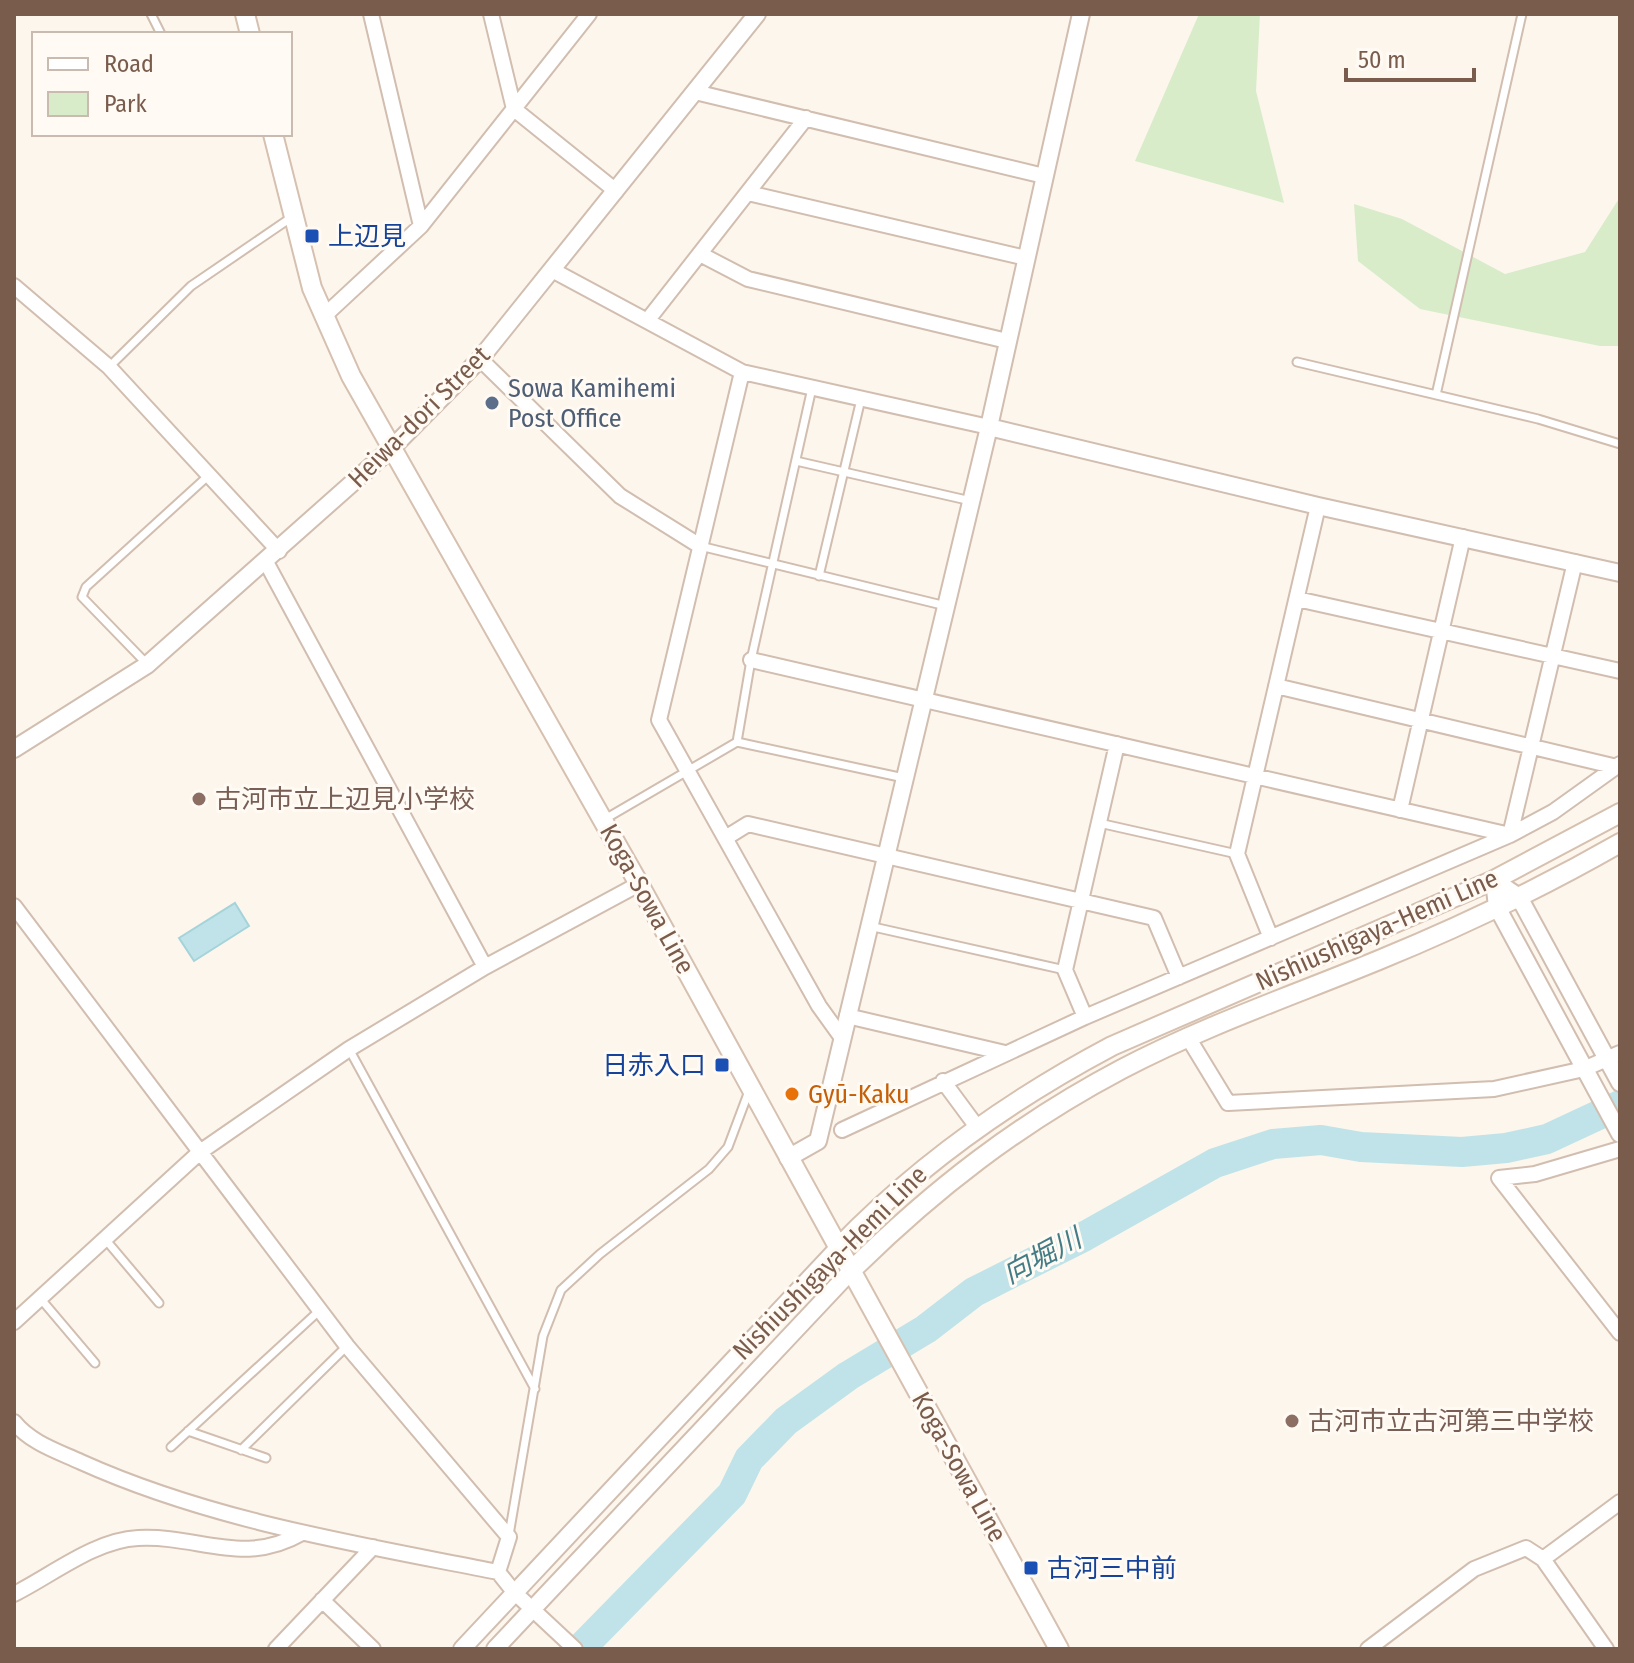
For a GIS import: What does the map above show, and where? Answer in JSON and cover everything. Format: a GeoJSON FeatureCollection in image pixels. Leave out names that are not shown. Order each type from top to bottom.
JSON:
{"type":"FeatureCollection","features":[{"type":"Feature","properties":{"kind":"main road","name":"Koga-Sowa Line"},"geometry":{"type":"LineString","coordinates":[[273,136],[292,216],[323,317],[351,376],[394,446],[639,884],[1059,1649]]}},
{"type":"Feature","properties":{"kind":"main road","name":"Nishiushigaya-Hemi Line"},"geometry":{"type":"LineString","coordinates":[[838,1248],[898,1189],[977,1127],[1112,1046],[1494,880],[1620,813]]}},
{"type":"Feature","properties":{"kind":"main road","name":"Nishiushigaya-Hemi Line"},"geometry":{"type":"LineString","coordinates":[[851,1271],[914,1209],[1007,1138],[1101,1080],[1519,897],[1620,844]]}},
{"type":"Feature","properties":{"kind":"street"},"geometry":{"type":"LineString","coordinates":[[371,14],[421,226]]}},
{"type":"Feature","properties":{"kind":"street"},"geometry":{"type":"LineString","coordinates":[[491,14],[514,109],[616,191]]}},
{"type":"Feature","properties":{"kind":"street"},"geometry":{"type":"LineString","coordinates":[[323,317],[421,226],[589,14]]}},
{"type":"Feature","properties":{"kind":"street","name":"Heiwa-dori Street"},"geometry":{"type":"LineString","coordinates":[[14,749],[147,665],[394,446],[480,359],[554,271],[757,14]]}},
{"type":"Feature","properties":{"kind":"street"},"geometry":{"type":"LineString","coordinates":[[788,1158],[818,1141],[989,427],[1081,14]]}},
{"type":"Feature","properties":{"kind":"street"},"geometry":{"type":"LineString","coordinates":[[695,92],[1044,176]]}},
{"type":"Feature","properties":{"kind":"street"},"geometry":{"type":"LineString","coordinates":[[647,321],[806,118]]}},
{"type":"Feature","properties":{"kind":"street"},"geometry":{"type":"LineString","coordinates":[[748,193],[1026,258]]}},
{"type":"Feature","properties":{"kind":"street"},"geometry":{"type":"LineString","coordinates":[[700,254],[748,279],[1007,341]]}},
{"type":"Feature","properties":{"kind":"street"},"geometry":{"type":"LineString","coordinates":[[554,271],[742,372],[1620,573]]}},
{"type":"Feature","properties":{"kind":"street"},"geometry":{"type":"LineString","coordinates":[[14,286],[109,367],[209,476],[272,557],[485,967]]}},
{"type":"Feature","properties":{"kind":"street"},"geometry":{"type":"LineString","coordinates":[[480,359],[620,496],[700,546]]}},
{"type":"Feature","properties":{"kind":"street"},"geometry":{"type":"LineString","coordinates":[[742,372],[659,720],[819,1006],[842,1038]]}},
{"type":"Feature","properties":{"kind":"street"},"geometry":{"type":"LineString","coordinates":[[1271,938],[1237,854],[1318,506]]}},
{"type":"Feature","properties":{"kind":"street"},"geometry":{"type":"LineString","coordinates":[[1400,810],[1463,537]]}},
{"type":"Feature","properties":{"kind":"street"},"geometry":{"type":"LineString","coordinates":[[1510,835],[1575,562]]}},
{"type":"Feature","properties":{"kind":"street"},"geometry":{"type":"LineString","coordinates":[[1297,599],[1620,671]]}},
{"type":"Feature","properties":{"kind":"street"},"geometry":{"type":"LineString","coordinates":[[751,660],[1510,835]]}},
{"type":"Feature","properties":{"kind":"street"},"geometry":{"type":"LineString","coordinates":[[1276,686],[1618,766]]}},
{"type":"Feature","properties":{"kind":"street"},"geometry":{"type":"LineString","coordinates":[[1085,1017],[1065,970],[1117,744]]}},
{"type":"Feature","properties":{"kind":"street"},"geometry":{"type":"LineString","coordinates":[[842,1130],[1085,1017],[1510,835],[1553,812],[1618,766]]}},
{"type":"Feature","properties":{"kind":"street"},"geometry":{"type":"LineString","coordinates":[[727,837],[748,824],[1154,918],[1179,977]]}},
{"type":"Feature","properties":{"kind":"street"},"geometry":{"type":"LineString","coordinates":[[1494,880],[1519,897],[1613,1060],[1620,1083]]}},
{"type":"Feature","properties":{"kind":"street"},"geometry":{"type":"LineString","coordinates":[[1494,880],[1497,907],[1620,1134]]}},
{"type":"Feature","properties":{"kind":"street"},"geometry":{"type":"LineString","coordinates":[[14,1322],[200,1152],[349,1049],[485,967],[639,884]]}},
{"type":"Feature","properties":{"kind":"street"},"geometry":{"type":"LineString","coordinates":[[14,906],[347,1346],[509,1537],[498,1572]]}},
{"type":"Feature","properties":{"kind":"street"},"geometry":{"type":"LineString","coordinates":[[847,1016],[1005,1053]]}},
{"type":"Feature","properties":{"kind":"street"},"geometry":{"type":"LineString","coordinates":[[1189,1039],[1228,1103],[1494,1089],[1586,1072],[1613,1060]]}},
{"type":"Feature","properties":{"kind":"street"},"geometry":{"type":"LineString","coordinates":[[943,1081],[977,1127]]}},
{"type":"Feature","properties":{"kind":"street"},"geometry":{"type":"LineString","coordinates":[[1620,1149],[1535,1174],[1499,1178],[1620,1333]]}},
{"type":"Feature","properties":{"kind":"street","name":"Nishiushigaya-Hemi Line"},"geometry":{"type":"LineString","coordinates":[[462,1649],[838,1248]]}},
{"type":"Feature","properties":{"kind":"street","name":"Nishiushigaya-Hemi Line"},"geometry":{"type":"LineString","coordinates":[[495,1649],[851,1271]]}},
{"type":"Feature","properties":{"kind":"street"},"geometry":{"type":"LineString","coordinates":[[14,1422],[40,1444],[138,1488],[302,1533],[498,1572],[514,1592],[575,1649]]}},
{"type":"Feature","properties":{"kind":"street"},"geometry":{"type":"LineString","coordinates":[[1543,1559],[1619,1504]]}},
{"type":"Feature","properties":{"kind":"street"},"geometry":{"type":"LineString","coordinates":[[15,1591],[92,1553],[137,1538],[259,1551],[302,1533]]}},
{"type":"Feature","properties":{"kind":"street"},"geometry":{"type":"LineString","coordinates":[[276,1649],[373,1547]]}},
{"type":"Feature","properties":{"kind":"street"},"geometry":{"type":"LineString","coordinates":[[1368,1649],[1474,1569],[1526,1548],[1543,1559],[1606,1649]]}},
{"type":"Feature","properties":{"kind":"street"},"geometry":{"type":"LineString","coordinates":[[322,1600],[373,1649]]}},
{"type":"Feature","properties":{"kind":"lane"},"geometry":{"type":"LineString","coordinates":[[151,14],[160,32]]}},
{"type":"Feature","properties":{"kind":"lane"},"geometry":{"type":"LineString","coordinates":[[1436,395],[1522,14]]}},
{"type":"Feature","properties":{"kind":"lane"},"geometry":{"type":"LineString","coordinates":[[109,367],[191,286],[292,216]]}},
{"type":"Feature","properties":{"kind":"lane"},"geometry":{"type":"LineString","coordinates":[[1297,362],[1538,419],[1620,444]]}},
{"type":"Feature","properties":{"kind":"lane"},"geometry":{"type":"LineString","coordinates":[[737,742],[751,660],[813,387]]}},
{"type":"Feature","properties":{"kind":"lane"},"geometry":{"type":"LineString","coordinates":[[819,576],[861,398]]}},
{"type":"Feature","properties":{"kind":"lane"},"geometry":{"type":"LineString","coordinates":[[796,461],[971,501]]}},
{"type":"Feature","properties":{"kind":"lane"},"geometry":{"type":"LineString","coordinates":[[147,665],[82,597],[86,587],[209,476]]}},
{"type":"Feature","properties":{"kind":"lane"},"geometry":{"type":"LineString","coordinates":[[700,546],[946,606]]}},
{"type":"Feature","properties":{"kind":"lane"},"geometry":{"type":"LineString","coordinates":[[603,820],[737,742],[904,778]]}},
{"type":"Feature","properties":{"kind":"lane"},"geometry":{"type":"LineString","coordinates":[[1099,823],[1237,854]]}},
{"type":"Feature","properties":{"kind":"lane"},"geometry":{"type":"LineString","coordinates":[[869,926],[1065,970]]}},
{"type":"Feature","properties":{"kind":"lane"},"geometry":{"type":"LineString","coordinates":[[349,1049],[536,1391]]}},
{"type":"Feature","properties":{"kind":"lane"},"geometry":{"type":"LineString","coordinates":[[509,1537],[543,1336],[561,1290],[600,1254],[709,1169],[728,1147],[750,1089]]}},
{"type":"Feature","properties":{"kind":"lane"},"geometry":{"type":"LineString","coordinates":[[105,1239],[159,1303]]}},
{"type":"Feature","properties":{"kind":"lane"},"geometry":{"type":"LineString","coordinates":[[40,1298],[95,1363]]}},
{"type":"Feature","properties":{"kind":"lane"},"geometry":{"type":"LineString","coordinates":[[171,1447],[320,1310]]}},
{"type":"Feature","properties":{"kind":"lane"},"geometry":{"type":"LineString","coordinates":[[241,1450],[347,1346]]}},
{"type":"Feature","properties":{"kind":"lane"},"geometry":{"type":"LineString","coordinates":[[188,1431],[266,1458]]}},
{"type":"Feature","properties":{"kind":"green space"},"geometry":{"type":"Polygon","coordinates":[[[1199,14],[1260,14],[1256,91],[1284,203],[1135,161],[1199,14]]]}},
{"type":"Feature","properties":{"kind":"green space"},"geometry":{"type":"Polygon","coordinates":[[[1620,197],[1620,346],[1600,346],[1420,309],[1358,261],[1354,204],[1402,219],[1505,274],[1585,252],[1620,197]]]}},
{"type":"Feature","properties":{"kind":"water"},"geometry":{"type":"Polygon","coordinates":[[[235,903],[249,926],[194,961],[179,938],[235,903]]]}},
{"type":"Feature","properties":{"kind":"waterway","name":"向堀川"},"geometry":{"type":"LineString","coordinates":[[580,1649],[732,1494],[749,1459],[786,1421],[848,1376],[926,1329],[974,1292],[1085,1236],[1215,1163],[1273,1144],[1321,1140],[1361,1147],[1462,1152],[1506,1148],[1547,1139],[1620,1105]]}},
{"type":"Feature","properties":{"kind":"place","name":"上辺見"},"geometry":{"type":"Point","coordinates":[312,236]}},
{"type":"Feature","properties":{"kind":"place","name":"Sowa Kamihemi Post Office"},"geometry":{"type":"Point","coordinates":[492,403]}},
{"type":"Feature","properties":{"kind":"place","name":"古河市立上辺見小学校"},"geometry":{"type":"Point","coordinates":[199,799]}},
{"type":"Feature","properties":{"kind":"place","name":"日赤入口"},"geometry":{"type":"Point","coordinates":[722,1065]}},
{"type":"Feature","properties":{"kind":"place","name":"Gyū-Kaku"},"geometry":{"type":"Point","coordinates":[792,1094]}},
{"type":"Feature","properties":{"kind":"place","name":"古河市立古河第三中学校"},"geometry":{"type":"Point","coordinates":[1292,1421]}},
{"type":"Feature","properties":{"kind":"place","name":"古河三中前"},"geometry":{"type":"Point","coordinates":[1031,1568]}}]}
